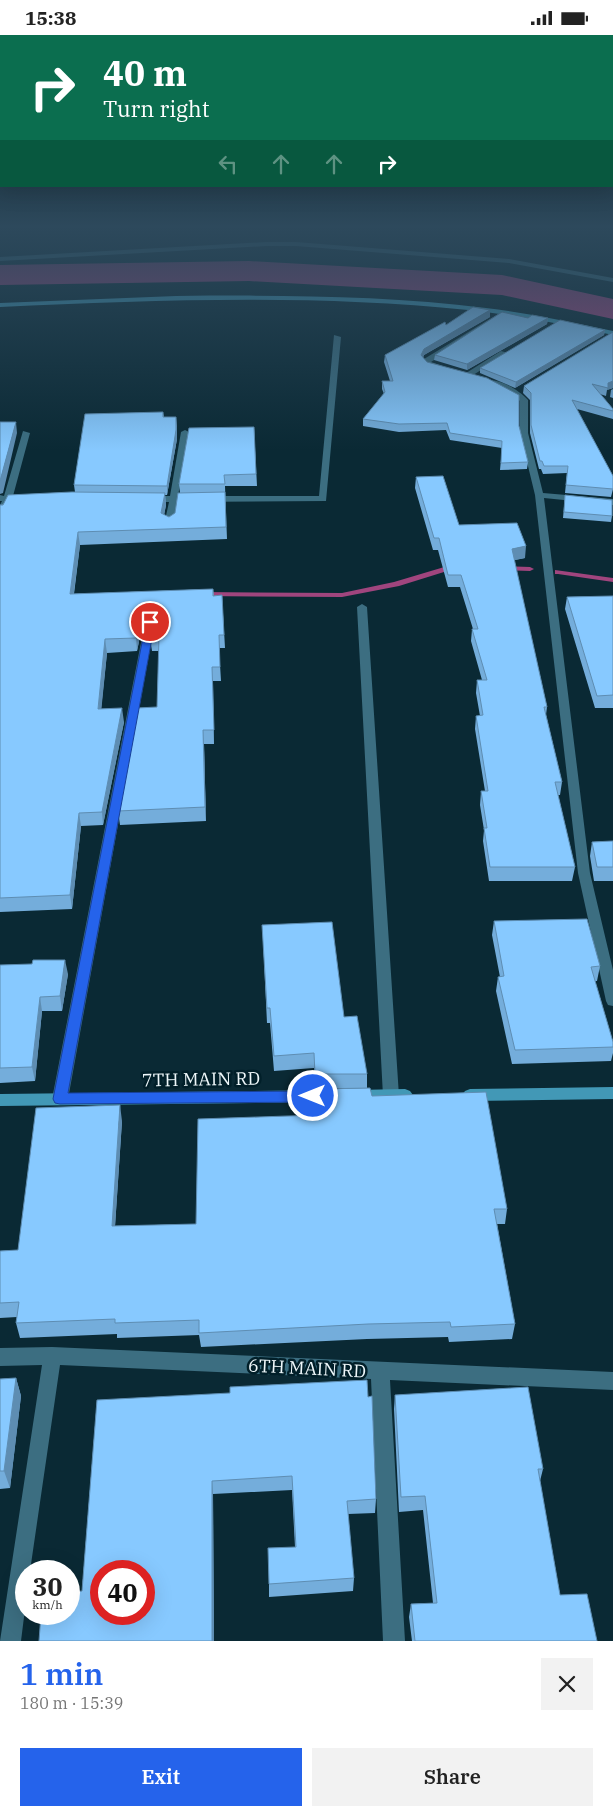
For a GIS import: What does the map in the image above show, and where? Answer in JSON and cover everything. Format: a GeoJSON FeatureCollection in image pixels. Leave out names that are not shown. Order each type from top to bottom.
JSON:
{"type":"FeatureCollection","features":[{"type":"Feature","properties":{"kind":"street"},"geometry":{"type":"LineString","coordinates":[[0,305],[120,301]]}},
{"type":"Feature","properties":{"kind":"street"},"geometry":{"type":"LineString","coordinates":[[375,301],[469,308],[558,322],[613,334]]}},
{"type":"Feature","properties":{"kind":"street"},"geometry":{"type":"LineString","coordinates":[[503,313],[427,361],[430,365],[520,390],[524,400],[524,433],[538,495],[584,873],[613,1001]]}},
{"type":"Feature","properties":{"kind":"street"},"geometry":{"type":"LineString","coordinates":[[550,327],[558,322]]}},
{"type":"Feature","properties":{"kind":"street"},"geometry":{"type":"LineString","coordinates":[[605,339],[613,334]]}},
{"type":"Feature","properties":{"kind":"street"},"geometry":{"type":"LineString","coordinates":[[144,499],[323,499],[337,337]]}},
{"type":"Feature","properties":{"kind":"street"},"geometry":{"type":"LineString","coordinates":[[467,375],[509,351]]}},
{"type":"Feature","properties":{"kind":"street"},"geometry":{"type":"LineString","coordinates":[[169,525],[184,432]]}},
{"type":"Feature","properties":{"kind":"street"},"geometry":{"type":"LineString","coordinates":[[0,514],[26,433]]}},
{"type":"Feature","properties":{"kind":"street"},"geometry":{"type":"LineString","coordinates":[[538,495],[613,502]]}},
{"type":"Feature","properties":{"kind":"street"},"geometry":{"type":"LineString","coordinates":[[4,498],[27,499]]}},
{"type":"Feature","properties":{"kind":"street"},"geometry":{"type":"LineString","coordinates":[[362,607],[391,1095]]}},
{"type":"Feature","properties":{"kind":"street"},"geometry":{"type":"LineString","coordinates":[[60,1099],[150,622]]}},
{"type":"Feature","properties":{"kind":"street"},"geometry":{"type":"LineString","coordinates":[[458,1095],[613,1093]]}},
{"type":"Feature","properties":{"kind":"street","name":"7TH MAIN RD"},"geometry":{"type":"LineString","coordinates":[[0,1100],[420,1095]]}},
{"type":"Feature","properties":{"kind":"street","name":"6TH MAIN RD"},"geometry":{"type":"LineString","coordinates":[[0,1357],[52,1357],[613,1381]]}},
{"type":"Feature","properties":{"kind":"street"},"geometry":{"type":"LineString","coordinates":[[10,1641],[52,1357]]}},
{"type":"Feature","properties":{"kind":"street"},"geometry":{"type":"LineString","coordinates":[[380,1371],[394,1641]]}},
{"type":"Feature","properties":{"kind":"building"},"geometry":{"type":"Polygon","coordinates":[[[473,307],[490,310],[424,349],[421,355],[427,362],[487,378],[519,395],[519,426],[528,462],[501,463],[502,441],[450,433],[447,423],[399,424],[363,419],[385,392],[382,381],[393,381],[385,355],[445,322],[446,325],[473,307]]]}},
{"type":"Feature","properties":{"kind":"building"},"geometry":{"type":"Polygon","coordinates":[[[502,312],[528,318],[532,315],[548,318],[467,364],[435,355],[502,312]]]}},
{"type":"Feature","properties":{"kind":"building"},"geometry":{"type":"Polygon","coordinates":[[[560,320],[605,330],[516,382],[480,368],[560,320]]]}},
{"type":"Feature","properties":{"kind":"building"},"geometry":{"type":"Polygon","coordinates":[[[613,332],[613,381],[608,383],[608,388],[592,384],[613,411],[572,400],[613,476],[613,489],[566,485],[568,466],[544,466],[542,461],[540,461],[531,425],[531,393],[524,386],[613,332]]]}},
{"type":"Feature","properties":{"kind":"building"},"geometry":{"type":"Polygon","coordinates":[[[163,412],[163,417],[176,417],[176,430],[167,486],[74,485],[85,414],[163,412]]]}},
{"type":"Feature","properties":{"kind":"building"},"geometry":{"type":"Polygon","coordinates":[[[0,422],[16,422],[0,481],[0,422]]]}},
{"type":"Feature","properties":{"kind":"building"},"geometry":{"type":"Polygon","coordinates":[[[254,427],[256,474],[224,475],[225,484],[179,484],[189,428],[254,427]]]}},
{"type":"Feature","properties":{"kind":"building"},"geometry":{"type":"Polygon","coordinates":[[[443,476],[459,525],[517,523],[526,546],[512,549],[547,707],[544,707],[562,782],[555,782],[575,867],[490,867],[484,828],[487,828],[481,791],[488,791],[476,716],[483,715],[477,680],[487,680],[472,629],[478,629],[461,575],[448,575],[439,538],[434,538],[416,477],[443,476]]]}},
{"type":"Feature","properties":{"kind":"building"},"geometry":{"type":"Polygon","coordinates":[[[72,492],[165,493],[161,513],[169,517],[175,513],[178,493],[225,492],[226,527],[78,532],[70,594],[213,589],[213,596],[222,595],[224,635],[219,635],[220,667],[212,667],[214,730],[203,730],[205,807],[118,811],[137,708],[157,707],[159,637],[150,638],[156,609],[148,604],[142,609],[136,638],[105,639],[98,709],[122,708],[102,812],[79,813],[70,895],[0,898],[0,505],[3,505],[8,495],[72,492]]]}},
{"type":"Feature","properties":{"kind":"building"},"geometry":{"type":"Polygon","coordinates":[[[565,495],[612,500],[612,516],[564,512],[565,495]]]}},
{"type":"Feature","properties":{"kind":"building"},"geometry":{"type":"Polygon","coordinates":[[[613,596],[613,695],[597,696],[567,597],[613,596]]]}},
{"type":"Feature","properties":{"kind":"building"},"geometry":{"type":"Polygon","coordinates":[[[613,841],[613,867],[597,867],[592,842],[613,841]]]}},
{"type":"Feature","properties":{"kind":"building"},"geometry":{"type":"Polygon","coordinates":[[[587,919],[600,966],[591,967],[613,1047],[515,1050],[498,977],[504,976],[494,921],[587,919]]]}},
{"type":"Feature","properties":{"kind":"building"},"geometry":{"type":"Polygon","coordinates":[[[332,922],[344,1017],[357,1016],[367,1074],[315,1074],[314,1053],[274,1056],[270,1008],[267,1008],[262,925],[332,922]]]}},
{"type":"Feature","properties":{"kind":"building"},"geometry":{"type":"Polygon","coordinates":[[[33,960],[65,960],[60,996],[40,997],[32,1067],[0,1068],[0,965],[32,964],[33,960]]]}},
{"type":"Feature","properties":{"kind":"building"},"geometry":{"type":"Polygon","coordinates":[[[370,1088],[372,1096],[486,1092],[507,1209],[494,1209],[515,1324],[451,1327],[450,1322],[368,1324],[199,1333],[199,1320],[115,1323],[115,1319],[16,1323],[19,1302],[0,1303],[0,1251],[18,1250],[36,1108],[120,1105],[112,1226],[196,1224],[198,1119],[318,1115],[316,1089],[370,1088]]]}},
{"type":"Feature","properties":{"kind":"building"},"geometry":{"type":"Polygon","coordinates":[[[16,1378],[4,1471],[0,1471],[0,1379],[16,1378]]]}},
{"type":"Feature","properties":{"kind":"building"},"geometry":{"type":"Polygon","coordinates":[[[367,1380],[368,1397],[372,1396],[376,1499],[347,1501],[354,1578],[269,1584],[268,1548],[296,1547],[292,1476],[212,1481],[212,1641],[39,1641],[40,1625],[80,1625],[80,1591],[82,1591],[97,1400],[230,1393],[230,1387],[367,1380]]]}},
{"type":"Feature","properties":{"kind":"building"},"geometry":{"type":"Polygon","coordinates":[[[528,1387],[543,1469],[538,1469],[560,1595],[587,1594],[597,1641],[415,1641],[411,1604],[437,1603],[425,1496],[401,1497],[395,1395],[528,1387]]]}},
{"type":"Feature","properties":{"kind":"waterway"},"geometry":{"type":"LineString","coordinates":[[576,301],[613,309]]}},
{"type":"Feature","properties":{"kind":"waterway"},"geometry":{"type":"LineString","coordinates":[[200,594],[342,595],[396,584],[456,567]]}},
{"type":"Feature","properties":{"kind":"waterway"},"geometry":{"type":"LineString","coordinates":[[503,568],[530,569]]}},
{"type":"Feature","properties":{"kind":"waterway"},"geometry":{"type":"LineString","coordinates":[[558,572],[613,580]]}},
{"type":"Feature","properties":{"kind":"route"},"geometry":{"type":"LineString","coordinates":[[150,622],[60,1099],[313,1096]]}}]}
